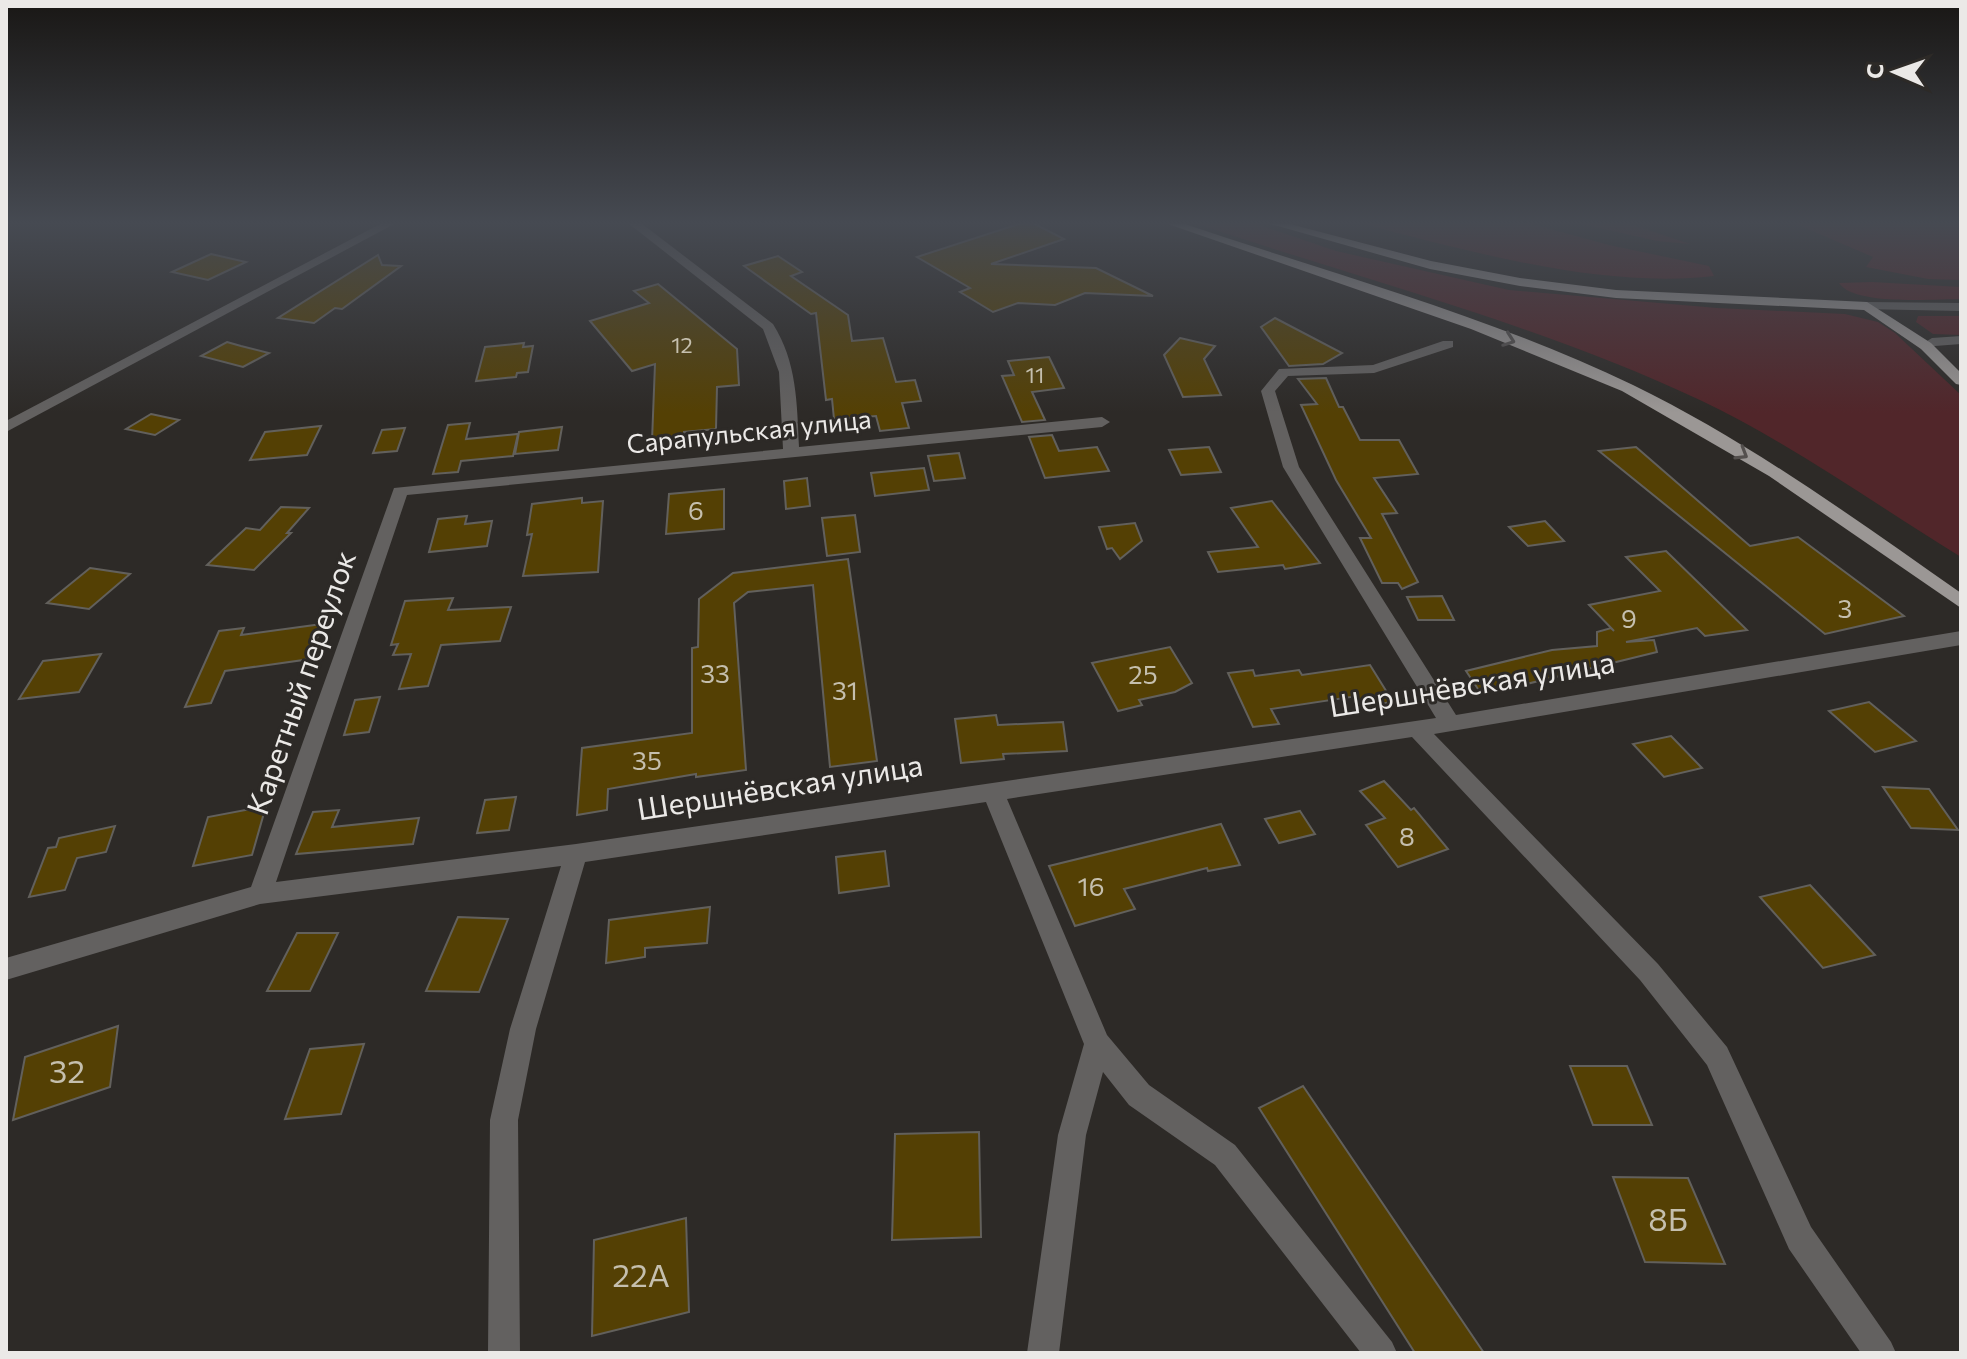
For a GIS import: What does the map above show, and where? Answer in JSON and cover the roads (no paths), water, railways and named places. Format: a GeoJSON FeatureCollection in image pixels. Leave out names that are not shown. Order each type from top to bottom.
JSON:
{"type":"FeatureCollection","features":[{"type":"Feature","properties":{"kind":"main road"},"geometry":{"type":"LineString","coordinates":[[1363,286],[1590,371],[1668,410],[1820,501],[1961,602]]}},
{"type":"Feature","properties":{"kind":"main road"},"geometry":{"type":"LineString","coordinates":[[1557,286],[1630,295],[1867,306],[1926,346],[1961,381]]}},
{"type":"Feature","properties":{"kind":"street"},"geometry":{"type":"LineString","coordinates":[[6,427],[271,286]]}},
{"type":"Feature","properties":{"kind":"street"},"geometry":{"type":"LineString","coordinates":[[716,286],[768,327],[781,346],[787,367],[791,453]]}},
{"type":"Feature","properties":{"kind":"street"},"geometry":{"type":"LineString","coordinates":[[1867,306],[1961,307]]}},
{"type":"Feature","properties":{"kind":"street"},"geometry":{"type":"LineString","coordinates":[[1926,346],[1932,342],[1961,340]]}},
{"type":"Feature","properties":{"kind":"street"},"geometry":{"type":"LineString","coordinates":[[1448,344],[1374,369],[1284,372],[1268,391],[1291,467],[1450,723]]}},
{"type":"Feature","properties":{"kind":"street","name":"Сарапульская улица"},"geometry":{"type":"LineString","coordinates":[[400,491],[1102,422]]}},
{"type":"Feature","properties":{"kind":"street","name":"Каретный переулок"},"geometry":{"type":"LineString","coordinates":[[260,894],[400,491]]}},
{"type":"Feature","properties":{"kind":"street","name":"Шершнёвская улица"},"geometry":{"type":"LineString","coordinates":[[6,969],[260,894],[576,854],[1417,729],[1961,638]]}},
{"type":"Feature","properties":{"kind":"street"},"geometry":{"type":"LineString","coordinates":[[1417,729],[1649,972],[1717,1056],[1800,1238],[1880,1353]]}},
{"type":"Feature","properties":{"kind":"street"},"geometry":{"type":"LineString","coordinates":[[993,791],[1097,1044],[1139,1095],[1225,1155],[1381,1353]]}},
{"type":"Feature","properties":{"kind":"street"},"geometry":{"type":"LineString","coordinates":[[504,1353],[504,1120],[523,1029],[576,854]]}},
{"type":"Feature","properties":{"kind":"street"},"geometry":{"type":"LineString","coordinates":[[1043,1353],[1072,1135],[1097,1044]]}}]}
